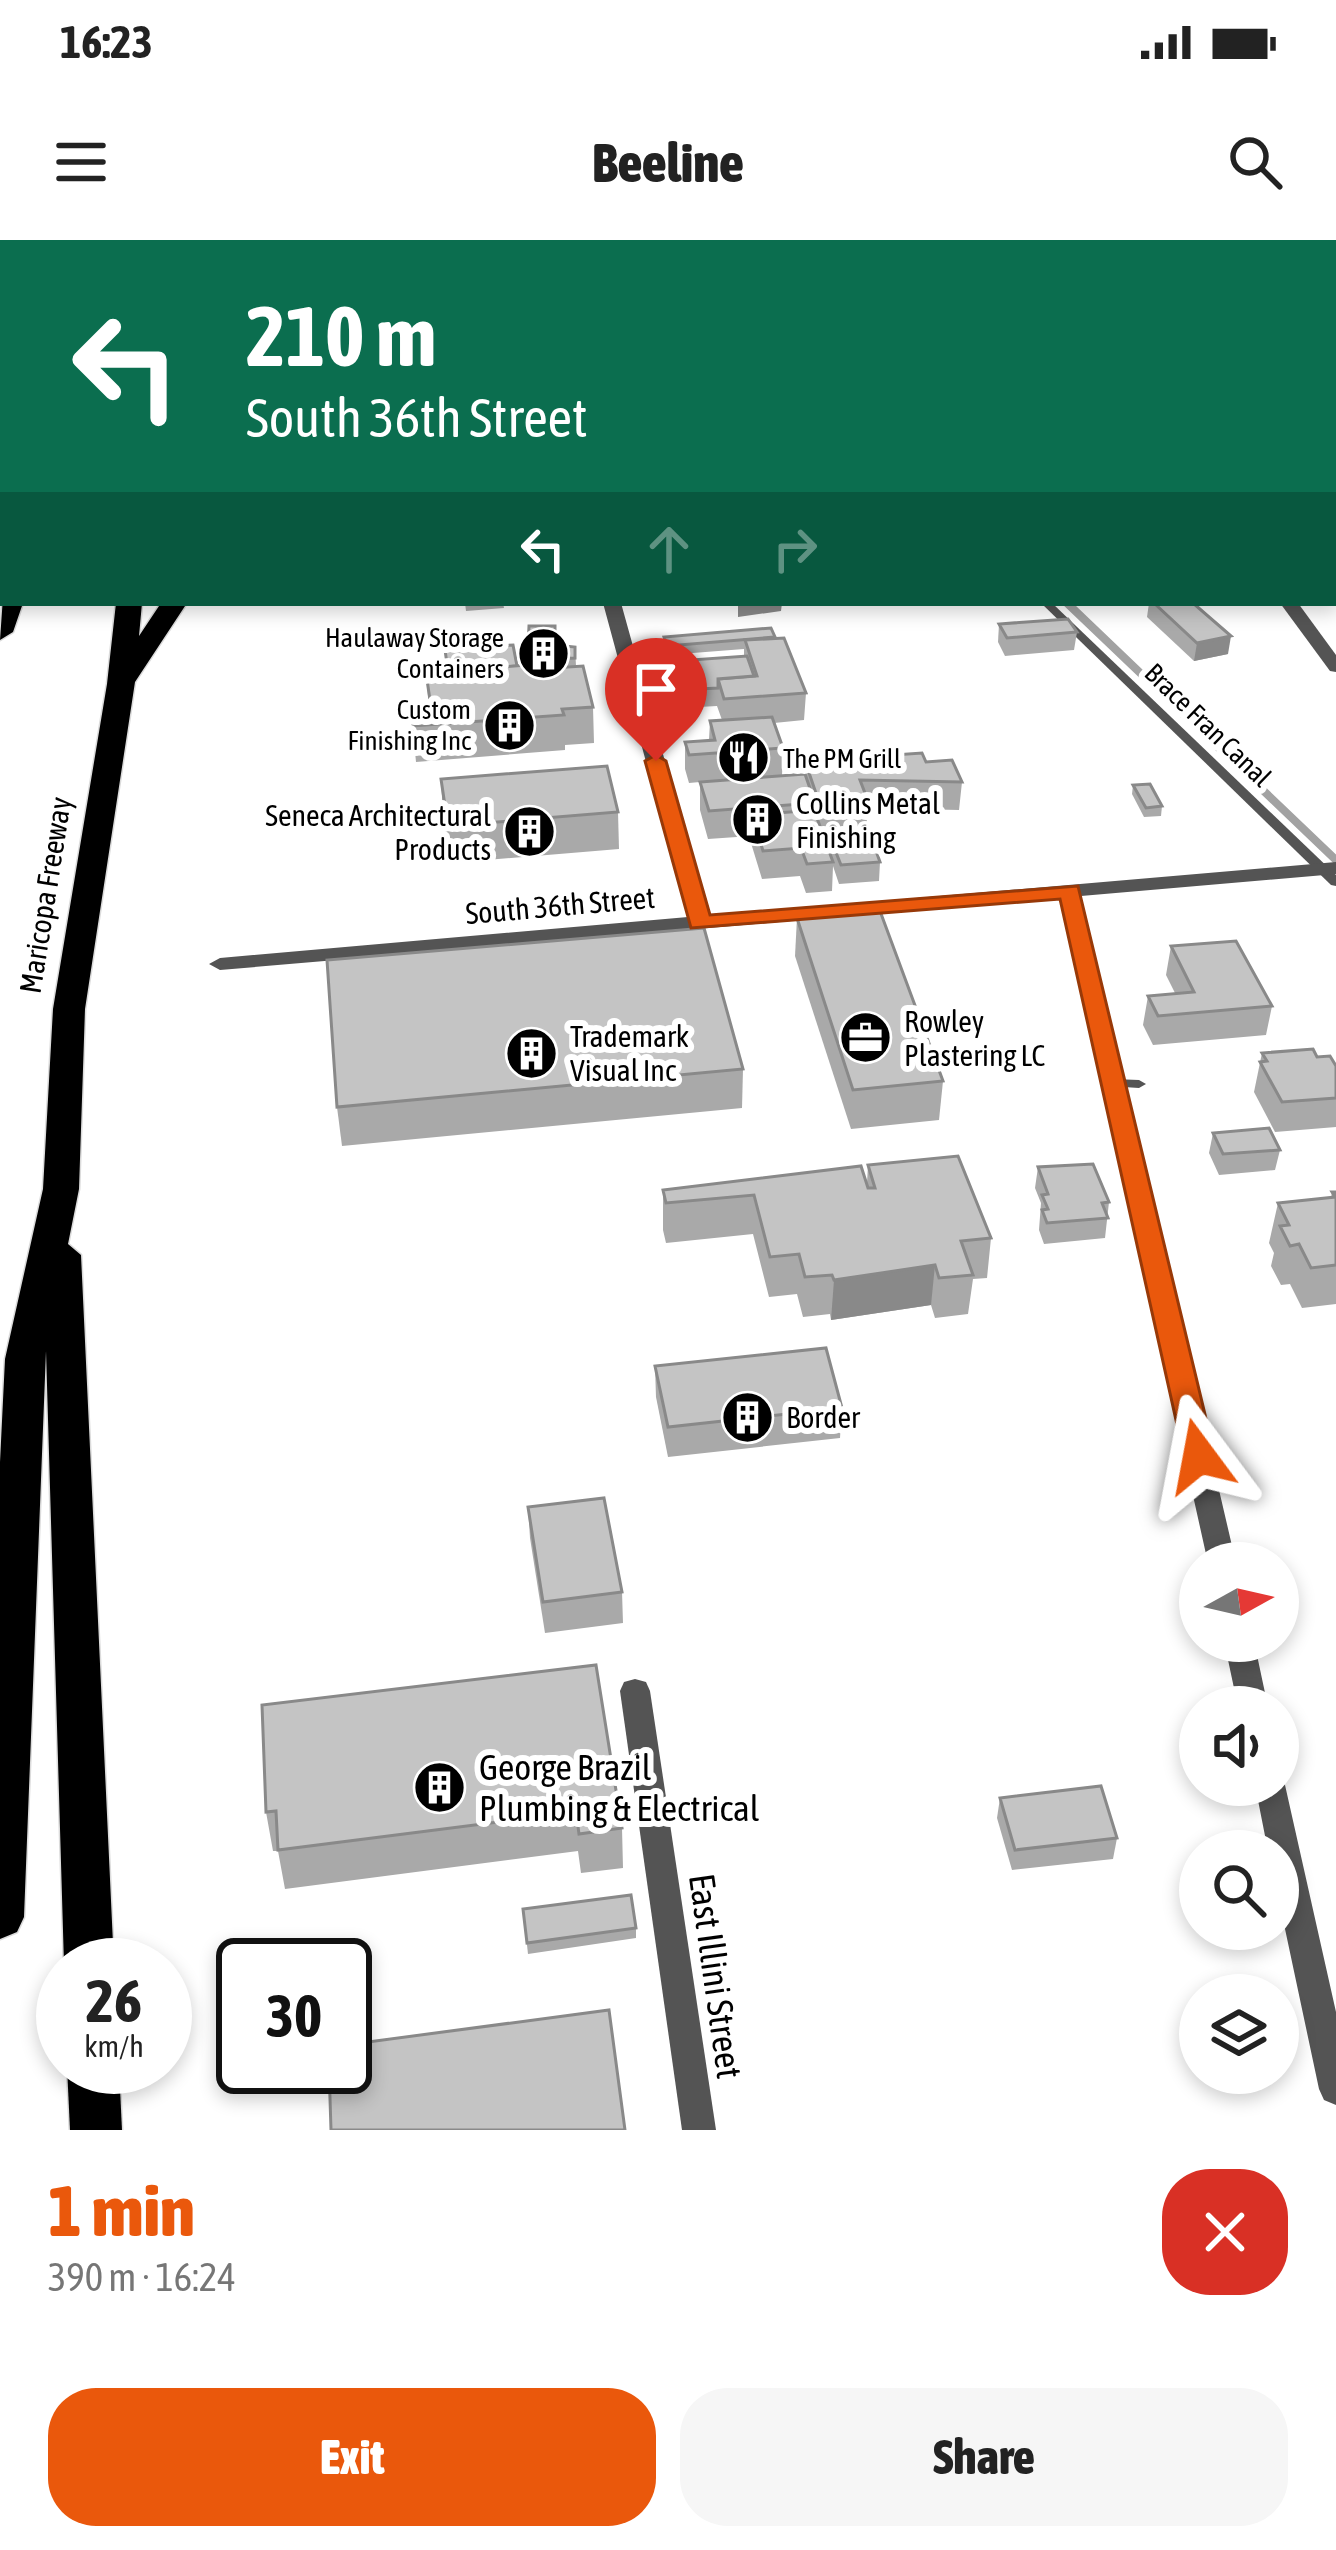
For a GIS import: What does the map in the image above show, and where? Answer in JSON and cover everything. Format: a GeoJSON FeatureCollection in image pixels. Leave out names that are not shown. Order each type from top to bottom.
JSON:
{"type":"FeatureCollection","features":[{"type":"Feature","properties":{"kind":"highway","name":"Maricopa Freeway"},"geometry":{"type":"LineString","coordinates":[[0,1917],[26,1359],[61,1189],[69,1009],[121,684],[129,606]]}},
{"type":"Feature","properties":{"kind":"highway"},"geometry":{"type":"LineString","coordinates":[[121,684],[172,606]]}},
{"type":"Feature","properties":{"kind":"highway"},"geometry":{"type":"LineString","coordinates":[[61,1189],[88,1938]]}},
{"type":"Feature","properties":{"kind":"highway"},"geometry":{"type":"LineString","coordinates":[[94,2094],[96,2130]]}},
{"type":"Feature","properties":{"kind":"street"},"geometry":{"type":"LineString","coordinates":[[613,606],[700,923]]}},
{"type":"Feature","properties":{"kind":"street"},"geometry":{"type":"LineString","coordinates":[[1291,606],[1336,667]]}},
{"type":"Feature","properties":{"kind":"street","name":"South 36th Street"},"geometry":{"type":"LineString","coordinates":[[220,964],[1330,872]]}},
{"type":"Feature","properties":{"kind":"street"},"geometry":{"type":"LineString","coordinates":[[1070,891],[1126,1083],[1218,1542]]}},
{"type":"Feature","properties":{"kind":"street","name":"East Illini Street"},"geometry":{"type":"LineString","coordinates":[[635,1691],[699,2130]]}},
{"type":"Feature","properties":{"kind":"street"},"geometry":{"type":"LineString","coordinates":[[1275,1806],[1336,2089]]}},
{"type":"Feature","properties":{"kind":"lane","name":"Brace Fran Canal"},"geometry":{"type":"LineString","coordinates":[[1049,606],[1330,872]]}},
{"type":"Feature","properties":{"kind":"building"},"geometry":{"type":"Polygon","coordinates":[[[1157,606],[1196,606],[1231,636],[1197,643],[1157,606]]]}},
{"type":"Feature","properties":{"kind":"building"},"geometry":{"type":"Polygon","coordinates":[[[1068,619],[1077,632],[1007,638],[999,624],[1068,619]]]}},
{"type":"Feature","properties":{"kind":"building"},"geometry":{"type":"Polygon","coordinates":[[[529,626],[555,626],[555,645],[575,647],[575,658],[538,660],[538,648],[528,648],[529,626]]]}},
{"type":"Feature","properties":{"kind":"building"},"geometry":{"type":"Polygon","coordinates":[[[771,628],[775,637],[667,646],[664,637],[771,628]]]}},
{"type":"Feature","properties":{"kind":"building"},"geometry":{"type":"Polygon","coordinates":[[[784,638],[806,693],[724,699],[718,679],[757,676],[745,640],[784,638]]]}},
{"type":"Feature","properties":{"kind":"building"},"geometry":{"type":"Polygon","coordinates":[[[513,645],[517,666],[448,671],[445,650],[513,645]]]}},
{"type":"Feature","properties":{"kind":"building"},"geometry":{"type":"Polygon","coordinates":[[[747,656],[754,676],[718,679],[718,688],[699,689],[694,672],[665,674],[662,662],[747,656]]]}},
{"type":"Feature","properties":{"kind":"building"},"geometry":{"type":"Polygon","coordinates":[[[552,663],[553,668],[583,666],[593,707],[562,709],[564,715],[413,726],[411,709],[431,707],[426,673],[552,663]]]}},
{"type":"Feature","properties":{"kind":"building"},"geometry":{"type":"Polygon","coordinates":[[[772,717],[783,748],[689,755],[685,742],[715,740],[710,721],[772,717]]]}},
{"type":"Feature","properties":{"kind":"building"},"geometry":{"type":"Polygon","coordinates":[[[922,753],[926,762],[952,760],[962,782],[860,780],[868,801],[820,805],[805,761],[922,753]]]}},
{"type":"Feature","properties":{"kind":"building"},"geometry":{"type":"Polygon","coordinates":[[[607,766],[618,812],[448,826],[441,779],[607,766]]]}},
{"type":"Feature","properties":{"kind":"building"},"geometry":{"type":"Polygon","coordinates":[[[805,774],[815,803],[709,811],[700,782],[805,774]]]}},
{"type":"Feature","properties":{"kind":"building"},"geometry":{"type":"Polygon","coordinates":[[[1150,784],[1162,806],[1146,808],[1133,785],[1150,784]]]}},
{"type":"Feature","properties":{"kind":"building"},"geometry":{"type":"Polygon","coordinates":[[[814,810],[833,862],[807,864],[801,848],[763,851],[752,815],[814,810]]]}},
{"type":"Feature","properties":{"kind":"building"},"geometry":{"type":"Polygon","coordinates":[[[871,837],[880,862],[841,865],[831,840],[871,837]]]}},
{"type":"Feature","properties":{"kind":"building","name":"Rowley Plastering LC"},"geometry":{"type":"Polygon","coordinates":[[[880,911],[943,1081],[853,1090],[797,918],[880,911]]]}},
{"type":"Feature","properties":{"kind":"building","name":"Trademark Visual Inc"},"geometry":{"type":"Polygon","coordinates":[[[704,928],[743,1069],[337,1107],[327,960],[704,928]]]}},
{"type":"Feature","properties":{"kind":"building"},"geometry":{"type":"Polygon","coordinates":[[[1236,941],[1272,1006],[1158,1016],[1148,996],[1194,992],[1171,946],[1236,941]]]}},
{"type":"Feature","properties":{"kind":"building"},"geometry":{"type":"Polygon","coordinates":[[[1313,1049],[1317,1057],[1330,1056],[1336,1066],[1336,1098],[1282,1102],[1260,1062],[1267,1061],[1262,1053],[1313,1049]]]}},
{"type":"Feature","properties":{"kind":"building"},"geometry":{"type":"Polygon","coordinates":[[[1269,1128],[1280,1150],[1223,1154],[1213,1133],[1269,1128]]]}},
{"type":"Feature","properties":{"kind":"building"},"geometry":{"type":"Polygon","coordinates":[[[958,1156],[991,1238],[961,1241],[973,1275],[939,1278],[935,1265],[834,1280],[832,1275],[805,1277],[799,1254],[770,1257],[754,1195],[666,1203],[663,1190],[861,1166],[868,1188],[875,1188],[868,1165],[958,1156]]]}},
{"type":"Feature","properties":{"kind":"building"},"geometry":{"type":"Polygon","coordinates":[[[1093,1164],[1109,1202],[1102,1203],[1108,1218],[1047,1223],[1042,1195],[1048,1194],[1038,1167],[1093,1164]]]}},
{"type":"Feature","properties":{"kind":"building"},"geometry":{"type":"Polygon","coordinates":[[[1332,1192],[1336,1192],[1336,1265],[1311,1268],[1299,1244],[1290,1246],[1280,1226],[1289,1225],[1278,1203],[1335,1197],[1332,1192]]]}},
{"type":"Feature","properties":{"kind":"building"},"geometry":{"type":"Polygon","coordinates":[[[826,1348],[842,1408],[668,1427],[655,1366],[826,1348]]]}},
{"type":"Feature","properties":{"kind":"building"},"geometry":{"type":"Polygon","coordinates":[[[604,1498],[622,1592],[543,1602],[528,1507],[604,1498]]]}},
{"type":"Feature","properties":{"kind":"building","name":"George Brazil Plumbing & Electrical"},"geometry":{"type":"Polygon","coordinates":[[[596,1665],[622,1828],[579,1834],[576,1812],[278,1850],[276,1811],[266,1812],[262,1705],[596,1665]]]}},
{"type":"Feature","properties":{"kind":"building"},"geometry":{"type":"Polygon","coordinates":[[[1101,1786],[1117,1838],[1015,1850],[1000,1798],[1101,1786]]]}},
{"type":"Feature","properties":{"kind":"building"},"geometry":{"type":"Polygon","coordinates":[[[631,1895],[636,1928],[527,1943],[523,1909],[631,1895]]]}},
{"type":"Feature","properties":{"kind":"building"},"geometry":{"type":"Polygon","coordinates":[[[609,2010],[625,2130],[331,2130],[330,2094],[372,2094],[372,2041],[609,2010]]]}},
{"type":"Feature","properties":{"kind":"waterway"},"geometry":{"type":"LineString","coordinates":[[1070,606],[1336,860]]}},
{"type":"Feature","properties":{"kind":"place","name":"Haulaway Storage Containers"},"geometry":{"type":"Point","coordinates":[543,653]}},
{"type":"Feature","properties":{"kind":"place","name":"Custom Finishing Inc"},"geometry":{"type":"Point","coordinates":[510,725]}},
{"type":"Feature","properties":{"kind":"place","name":"The PM Grill"},"geometry":{"type":"Point","coordinates":[744,758]}},
{"type":"Feature","properties":{"kind":"place","name":"Collins Metal Finishing"},"geometry":{"type":"Point","coordinates":[757,820]}},
{"type":"Feature","properties":{"kind":"place","name":"Seneca Architectural Products"},"geometry":{"type":"Point","coordinates":[530,832]}},
{"type":"Feature","properties":{"kind":"place","name":"Rowley Plastering LC"},"geometry":{"type":"Point","coordinates":[865,1038]}},
{"type":"Feature","properties":{"kind":"place","name":"Trademark Visual Inc"},"geometry":{"type":"Point","coordinates":[531,1053]}},
{"type":"Feature","properties":{"kind":"place","name":"Border"},"geometry":{"type":"Point","coordinates":[747,1417]}},
{"type":"Feature","properties":{"kind":"place","name":"George Brazil Plumbing & Electrical"},"geometry":{"type":"Point","coordinates":[440,1788]}},
{"type":"Feature","properties":{"kind":"route"},"geometry":{"type":"LineString","coordinates":[[656,761],[700,923],[1070,891],[1199,1456]]}}]}
